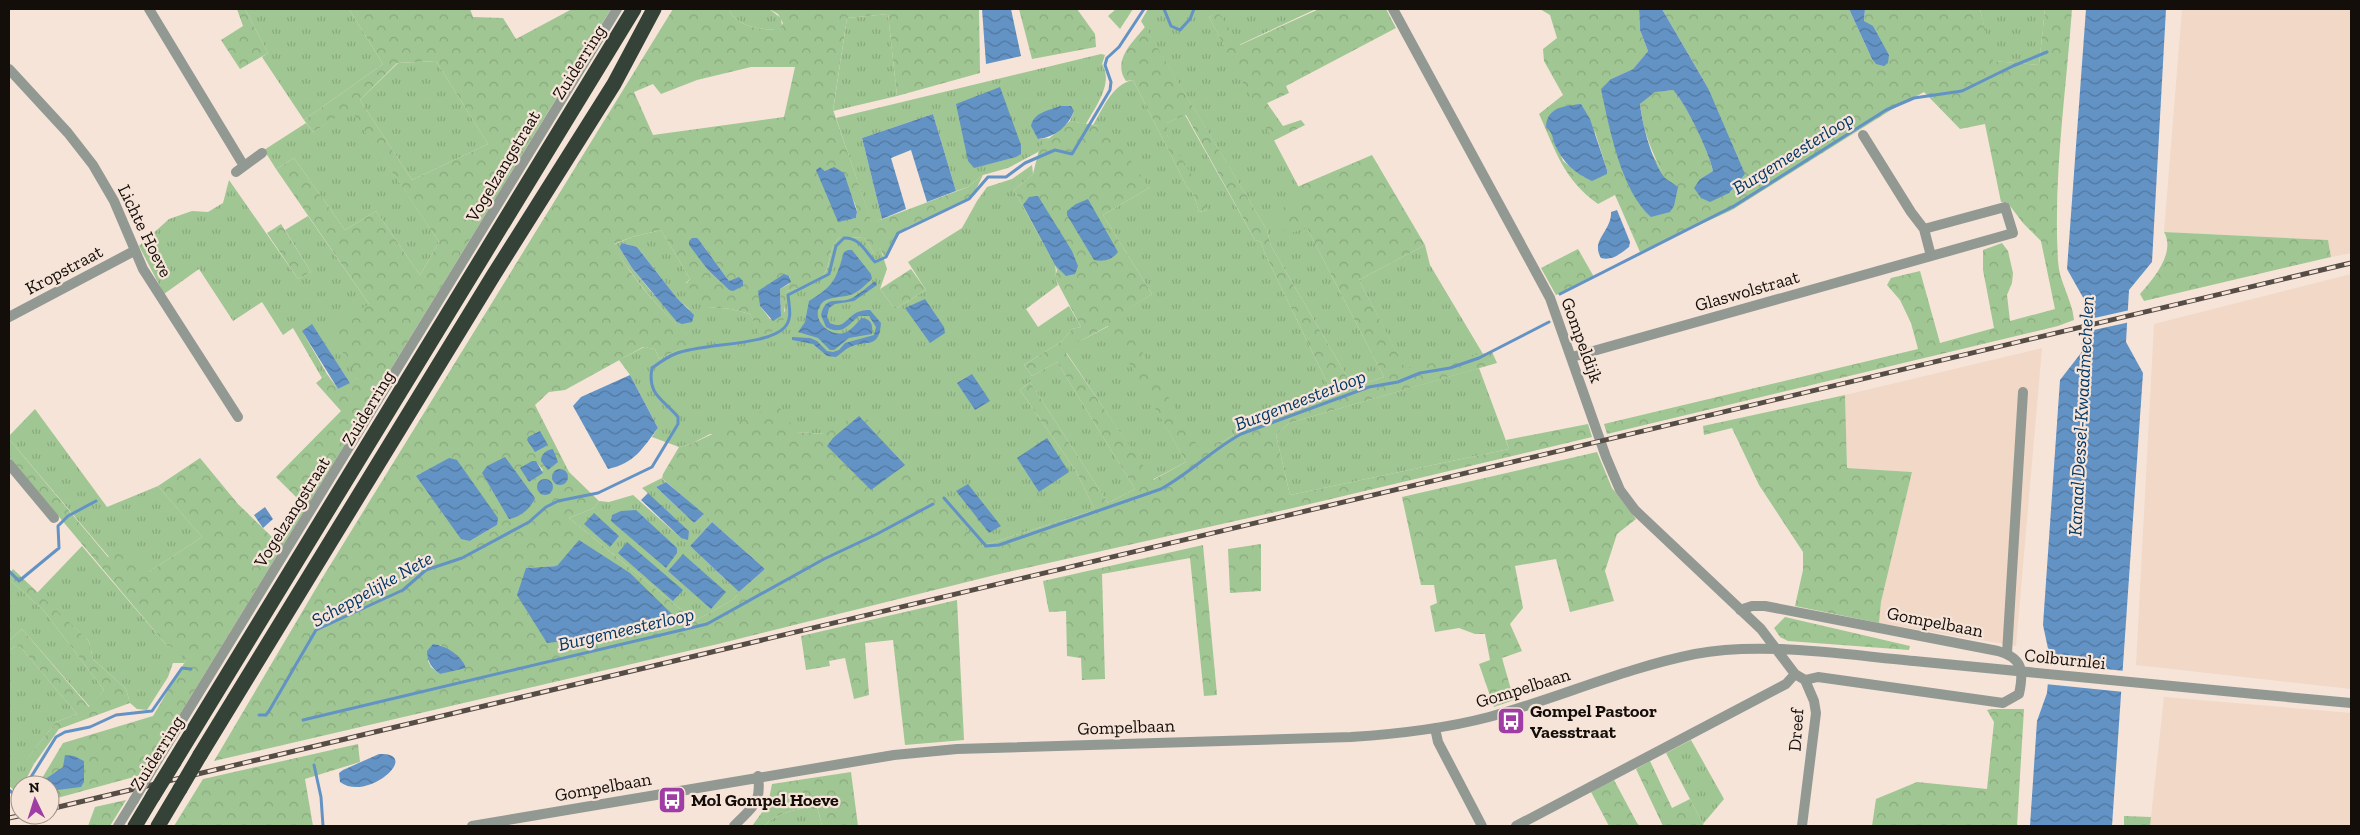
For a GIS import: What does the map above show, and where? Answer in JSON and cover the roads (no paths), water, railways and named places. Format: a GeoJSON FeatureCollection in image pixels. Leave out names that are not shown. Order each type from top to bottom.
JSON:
{"type":"FeatureCollection","features":[{"type":"Feature","properties":{"kind":"highway","name":"Zuiderring"},"geometry":{"type":"LineString","coordinates":[[135,826],[634,9]]}},
{"type":"Feature","properties":{"kind":"highway"},"geometry":{"type":"LineString","coordinates":[[158,826],[493,276],[614,84],[654,9]]}},
{"type":"Feature","properties":{"kind":"street"},"geometry":{"type":"LineString","coordinates":[[149,9],[240,169],[262,153]]}},
{"type":"Feature","properties":{"kind":"street","name":"Vogelzangstraat"},"geometry":{"type":"LineString","coordinates":[[118,826],[617,9]]}},
{"type":"Feature","properties":{"kind":"street","name":"Gompeldijk"},"geometry":{"type":"LineString","coordinates":[[1393,9],[1550,298],[1606,457],[1620,490],[1635,510],[1761,630],[1776,650]]}},
{"type":"Feature","properties":{"kind":"street","name":"Lichte Hoeve"},"geometry":{"type":"LineString","coordinates":[[9,69],[68,132],[93,165],[114,201],[134,251],[160,298],[238,417]]}},
{"type":"Feature","properties":{"kind":"street"},"geometry":{"type":"LineString","coordinates":[[1863,135],[1911,212],[1924,229],[1931,256]]}},
{"type":"Feature","properties":{"kind":"street","name":"Glaswolstraat"},"geometry":{"type":"LineString","coordinates":[[1572,357],[2013,233],[2005,207],[1924,229]]}},
{"type":"Feature","properties":{"kind":"street","name":"Kropstraat"},"geometry":{"type":"LineString","coordinates":[[9,317],[134,251]]}},
{"type":"Feature","properties":{"kind":"street","name":"Gompelbaan"},"geometry":{"type":"LineString","coordinates":[[1740,610],[1752,606],[1765,606],[2007,653],[2023,392]]}},
{"type":"Feature","properties":{"kind":"street"},"geometry":{"type":"LineString","coordinates":[[9,464],[54,518]]}},
{"type":"Feature","properties":{"kind":"street"},"geometry":{"type":"LineString","coordinates":[[1776,650],[1795,674],[1806,680],[1818,677],[2003,703],[2019,694],[2023,677],[2020,665],[2007,653]]}},
{"type":"Feature","properties":{"kind":"street","name":"Gompelbaan"},"geometry":{"type":"LineString","coordinates":[[472,826],[894,754],[957,749],[1351,737],[1415,732],[1488,717],[1680,658],[1714,651],[1776,650]]}},
{"type":"Feature","properties":{"kind":"street","name":"Colburnlei"},"geometry":{"type":"LineString","coordinates":[[1776,650],[1914,661],[2351,703]]}},
{"type":"Feature","properties":{"kind":"street"},"geometry":{"type":"LineString","coordinates":[[1523,825],[1786,684],[1795,674]]}},
{"type":"Feature","properties":{"kind":"street","name":"Dreef"},"geometry":{"type":"LineString","coordinates":[[1802,826],[1816,713],[1806,680]]}},
{"type":"Feature","properties":{"kind":"street"},"geometry":{"type":"LineString","coordinates":[[1435,728],[1438,742],[1482,826]]}},
{"type":"Feature","properties":{"kind":"street"},"geometry":{"type":"LineString","coordinates":[[734,826],[756,804],[760,793],[758,776]]}},
{"type":"Feature","properties":{"kind":"water"},"geometry":{"type":"Polygon","coordinates":[[[982,9],[1011,9],[1021,56],[986,64],[982,9]]]}},
{"type":"Feature","properties":{"kind":"water"},"geometry":{"type":"Polygon","coordinates":[[[1639,9],[1662,9],[1708,88],[1745,174],[1729,193],[1710,202],[1701,198],[1694,188],[1700,179],[1713,171],[1702,140],[1679,97],[1673,90],[1655,92],[1640,104],[1645,132],[1660,171],[1665,178],[1678,187],[1674,206],[1670,212],[1651,217],[1641,206],[1624,175],[1612,139],[1601,89],[1611,79],[1633,69],[1648,51],[1640,30],[1639,9]]]}},
{"type":"Feature","properties":{"kind":"water"},"geometry":{"type":"Polygon","coordinates":[[[1849,9],[1865,9],[1864,21],[1873,26],[1889,55],[1888,63],[1884,66],[1876,64],[1872,59],[1849,9]]]}},
{"type":"Feature","properties":{"kind":"water","name":"Kanaal Dessel-Kwaadmechelen"},"geometry":{"type":"Polygon","coordinates":[[[2086,9],[2166,9],[2152,262],[2129,290],[2126,342],[2143,373],[2112,826],[2030,826],[2037,721],[2047,693],[2050,658],[2043,625],[2060,380],[2081,353],[2085,301],[2067,269],[2086,9]]]}},
{"type":"Feature","properties":{"kind":"water"},"geometry":{"type":"Polygon","coordinates":[[[1000,87],[1021,145],[1021,154],[974,168],[968,161],[956,104],[1000,87]]]}},
{"type":"Feature","properties":{"kind":"water"},"geometry":{"type":"Polygon","coordinates":[[[1581,104],[1590,119],[1607,170],[1607,174],[1592,181],[1574,171],[1565,162],[1555,145],[1551,133],[1546,127],[1547,120],[1553,111],[1581,104]]]}},
{"type":"Feature","properties":{"kind":"water"},"geometry":{"type":"Polygon","coordinates":[[[1060,106],[1071,106],[1074,111],[1068,122],[1050,136],[1038,139],[1031,126],[1035,118],[1060,106]]]}},
{"type":"Feature","properties":{"kind":"water"},"geometry":{"type":"Polygon","coordinates":[[[933,114],[956,191],[927,202],[911,150],[891,158],[906,209],[882,219],[862,138],[933,114]]]}},
{"type":"Feature","properties":{"kind":"water"},"geometry":{"type":"Polygon","coordinates":[[[820,167],[825,171],[834,167],[844,173],[857,212],[856,218],[838,222],[816,170],[820,167]]]}},
{"type":"Feature","properties":{"kind":"water"},"geometry":{"type":"Polygon","coordinates":[[[1038,196],[1072,251],[1078,266],[1075,274],[1066,276],[1055,265],[1023,205],[1029,197],[1038,196]]]}},
{"type":"Feature","properties":{"kind":"water"},"geometry":{"type":"Polygon","coordinates":[[[1088,199],[1118,252],[1108,260],[1094,260],[1067,215],[1067,211],[1076,204],[1088,199]]]}},
{"type":"Feature","properties":{"kind":"water"},"geometry":{"type":"Polygon","coordinates":[[[1617,210],[1630,242],[1629,247],[1612,258],[1601,258],[1598,246],[1608,225],[1611,212],[1617,210]]]}},
{"type":"Feature","properties":{"kind":"water"},"geometry":{"type":"Polygon","coordinates":[[[692,238],[699,240],[729,281],[739,277],[743,281],[743,286],[733,291],[729,290],[708,270],[689,245],[689,241],[692,238]]]}},
{"type":"Feature","properties":{"kind":"water"},"geometry":{"type":"Polygon","coordinates":[[[622,243],[637,247],[677,298],[694,315],[692,322],[682,324],[677,322],[632,268],[619,247],[622,243]]]}},
{"type":"Feature","properties":{"kind":"water"},"geometry":{"type":"Polygon","coordinates":[[[852,250],[871,274],[872,279],[853,294],[830,298],[824,301],[818,310],[819,321],[827,330],[838,334],[847,332],[862,318],[871,323],[872,334],[849,338],[834,350],[830,350],[818,338],[798,332],[805,322],[809,301],[824,291],[833,281],[844,252],[852,250]]]}},
{"type":"Feature","properties":{"kind":"water"},"geometry":{"type":"Polygon","coordinates":[[[784,274],[789,276],[791,282],[780,289],[781,316],[773,321],[760,306],[758,291],[784,274]]]}},
{"type":"Feature","properties":{"kind":"water"},"geometry":{"type":"Polygon","coordinates":[[[875,281],[877,285],[854,301],[835,304],[829,308],[827,317],[830,323],[840,325],[856,313],[870,310],[881,323],[878,337],[875,340],[850,347],[836,357],[827,356],[813,344],[792,340],[792,337],[810,338],[817,341],[827,351],[833,352],[839,350],[845,343],[874,335],[876,327],[869,316],[859,316],[848,326],[841,330],[836,330],[826,327],[821,315],[826,304],[852,298],[875,281]]]}},
{"type":"Feature","properties":{"kind":"water"},"geometry":{"type":"Polygon","coordinates":[[[925,299],[944,327],[945,333],[930,343],[905,308],[925,299]]]}},
{"type":"Feature","properties":{"kind":"water"},"geometry":{"type":"Polygon","coordinates":[[[312,324],[350,383],[338,389],[302,331],[312,324]]]}},
{"type":"Feature","properties":{"kind":"water"},"geometry":{"type":"Polygon","coordinates":[[[972,374],[990,401],[975,410],[957,383],[972,374]]]}},
{"type":"Feature","properties":{"kind":"water"},"geometry":{"type":"Polygon","coordinates":[[[630,375],[658,428],[642,449],[631,459],[608,469],[573,406],[581,397],[630,375]]]}},
{"type":"Feature","properties":{"kind":"water"},"geometry":{"type":"Polygon","coordinates":[[[859,416],[905,465],[871,490],[827,446],[833,438],[859,416]]]}},
{"type":"Feature","properties":{"kind":"water"},"geometry":{"type":"Polygon","coordinates":[[[540,431],[548,445],[535,452],[527,440],[528,437],[540,431]]]}},
{"type":"Feature","properties":{"kind":"water"},"geometry":{"type":"Polygon","coordinates":[[[1047,438],[1069,472],[1039,492],[1017,458],[1047,438]]]}},
{"type":"Feature","properties":{"kind":"water"},"geometry":{"type":"Polygon","coordinates":[[[553,449],[558,462],[548,470],[541,459],[544,453],[553,449]]]}},
{"type":"Feature","properties":{"kind":"water"},"geometry":{"type":"Polygon","coordinates":[[[505,457],[535,498],[525,512],[509,519],[482,473],[487,466],[505,457]]]}},
{"type":"Feature","properties":{"kind":"water"},"geometry":{"type":"Polygon","coordinates":[[[449,458],[457,460],[498,518],[497,525],[470,541],[461,539],[416,476],[449,458]]]}},
{"type":"Feature","properties":{"kind":"water"},"geometry":{"type":"Polygon","coordinates":[[[532,461],[536,461],[543,473],[529,482],[520,468],[532,461]]]}},
{"type":"Feature","properties":{"kind":"water"},"geometry":{"type":"Polygon","coordinates":[[[560,469],[566,471],[568,477],[566,483],[560,485],[554,483],[552,477],[554,471],[560,469]]]}},
{"type":"Feature","properties":{"kind":"water"},"geometry":{"type":"Polygon","coordinates":[[[542,479],[548,479],[553,484],[551,493],[542,495],[537,490],[537,484],[542,479]]]}},
{"type":"Feature","properties":{"kind":"water"},"geometry":{"type":"Polygon","coordinates":[[[666,482],[704,514],[694,523],[656,487],[666,482]]]}},
{"type":"Feature","properties":{"kind":"water"},"geometry":{"type":"Polygon","coordinates":[[[968,484],[1001,526],[989,533],[956,491],[968,484]]]}},
{"type":"Feature","properties":{"kind":"water"},"geometry":{"type":"Polygon","coordinates":[[[648,493],[689,531],[688,540],[681,538],[641,500],[648,493]]]}},
{"type":"Feature","properties":{"kind":"water"},"geometry":{"type":"Polygon","coordinates":[[[265,507],[273,519],[263,528],[254,515],[265,507]]]}},
{"type":"Feature","properties":{"kind":"water"},"geometry":{"type":"Polygon","coordinates":[[[636,510],[677,548],[677,553],[666,568],[611,521],[612,515],[621,511],[636,510]]]}},
{"type":"Feature","properties":{"kind":"water"},"geometry":{"type":"Polygon","coordinates":[[[594,513],[619,536],[610,547],[584,524],[594,513]]]}},
{"type":"Feature","properties":{"kind":"water"},"geometry":{"type":"Polygon","coordinates":[[[712,522],[765,569],[739,592],[690,546],[712,522]]]}},
{"type":"Feature","properties":{"kind":"water"},"geometry":{"type":"Polygon","coordinates":[[[579,540],[630,573],[672,614],[624,625],[582,639],[547,643],[517,595],[526,568],[557,566],[579,540]]]}},
{"type":"Feature","properties":{"kind":"water"},"geometry":{"type":"Polygon","coordinates":[[[627,542],[683,590],[673,601],[618,553],[627,542]]]}},
{"type":"Feature","properties":{"kind":"water"},"geometry":{"type":"Polygon","coordinates":[[[683,554],[726,592],[711,609],[668,571],[683,554]]]}},
{"type":"Feature","properties":{"kind":"water"},"geometry":{"type":"Polygon","coordinates":[[[433,644],[453,652],[461,659],[466,668],[440,674],[432,667],[428,659],[427,651],[433,644]]]}},
{"type":"Feature","properties":{"kind":"water"},"geometry":{"type":"Polygon","coordinates":[[[379,754],[391,755],[395,760],[393,768],[386,775],[376,782],[364,786],[352,787],[340,782],[339,773],[343,770],[379,754]]]}},
{"type":"Feature","properties":{"kind":"water"},"geometry":{"type":"Polygon","coordinates":[[[65,755],[74,756],[84,761],[84,782],[81,787],[60,790],[60,775],[51,775],[63,767],[65,755]]]}},
{"type":"Feature","properties":{"kind":"waterway","name":"Scheppelijke Nete"},"geometry":{"type":"LineString","coordinates":[[259,715],[266,715],[269,711],[316,630],[403,590],[426,570],[462,558],[529,522],[546,507],[558,501],[598,493],[652,467],[678,424],[678,417],[658,396],[652,385],[652,368],[660,362],[672,355],[687,350],[763,338],[775,334],[784,328],[789,321],[788,295],[829,274],[836,246],[844,238],[858,242],[875,262],[886,257],[898,233],[969,199],[988,177],[1006,177],[1025,163],[1055,150],[1072,154],[1110,90],[1111,82],[1105,65],[1107,58],[1119,47],[1144,9]]}},
{"type":"Feature","properties":{"kind":"waterway","name":"Scheppelijke Nete"},"geometry":{"type":"LineString","coordinates":[[1164,9],[1171,26],[1180,30],[1190,19],[1194,9]]}},
{"type":"Feature","properties":{"kind":"waterway","name":"Burgemeesterloop"},"geometry":{"type":"LineString","coordinates":[[1560,294],[1734,206],[1886,110],[1914,98],[1962,91],[2047,52]]}},
{"type":"Feature","properties":{"kind":"waterway","name":"Burgemeesterloop"},"geometry":{"type":"LineString","coordinates":[[944,498],[986,546],[999,545],[1161,489],[1241,434],[1369,387],[1398,382],[1420,373],[1450,368],[1479,358],[1549,322]]}},
{"type":"Feature","properties":{"kind":"waterway"},"geometry":{"type":"LineString","coordinates":[[9,571],[19,581],[59,548],[58,526],[68,516],[96,501]]}},
{"type":"Feature","properties":{"kind":"waterway","name":"Burgemeesterloop"},"geometry":{"type":"LineString","coordinates":[[303,720],[707,624],[824,559],[877,534],[933,504]]}},
{"type":"Feature","properties":{"kind":"waterway","name":"Scheppelijke Nete"},"geometry":{"type":"LineString","coordinates":[[32,775],[56,737],[65,732],[90,727],[116,715],[152,711],[182,668],[191,669]]}},
{"type":"Feature","properties":{"kind":"waterway","name":"Burgemeesterloop"},"geometry":{"type":"LineString","coordinates":[[314,765],[321,797],[323,826]]}},
{"type":"Feature","properties":{"kind":"railway"},"geometry":{"type":"LineString","coordinates":[[60,807],[2351,263]]}},
{"type":"Feature","properties":{"kind":"place","name":"Gompel Pastoor Vaesstraat"},"geometry":{"type":"Point","coordinates":[1511,721]}},
{"type":"Feature","properties":{"kind":"place","name":"Mol Gompel Hoeve"},"geometry":{"type":"Point","coordinates":[672,800]}}]}
